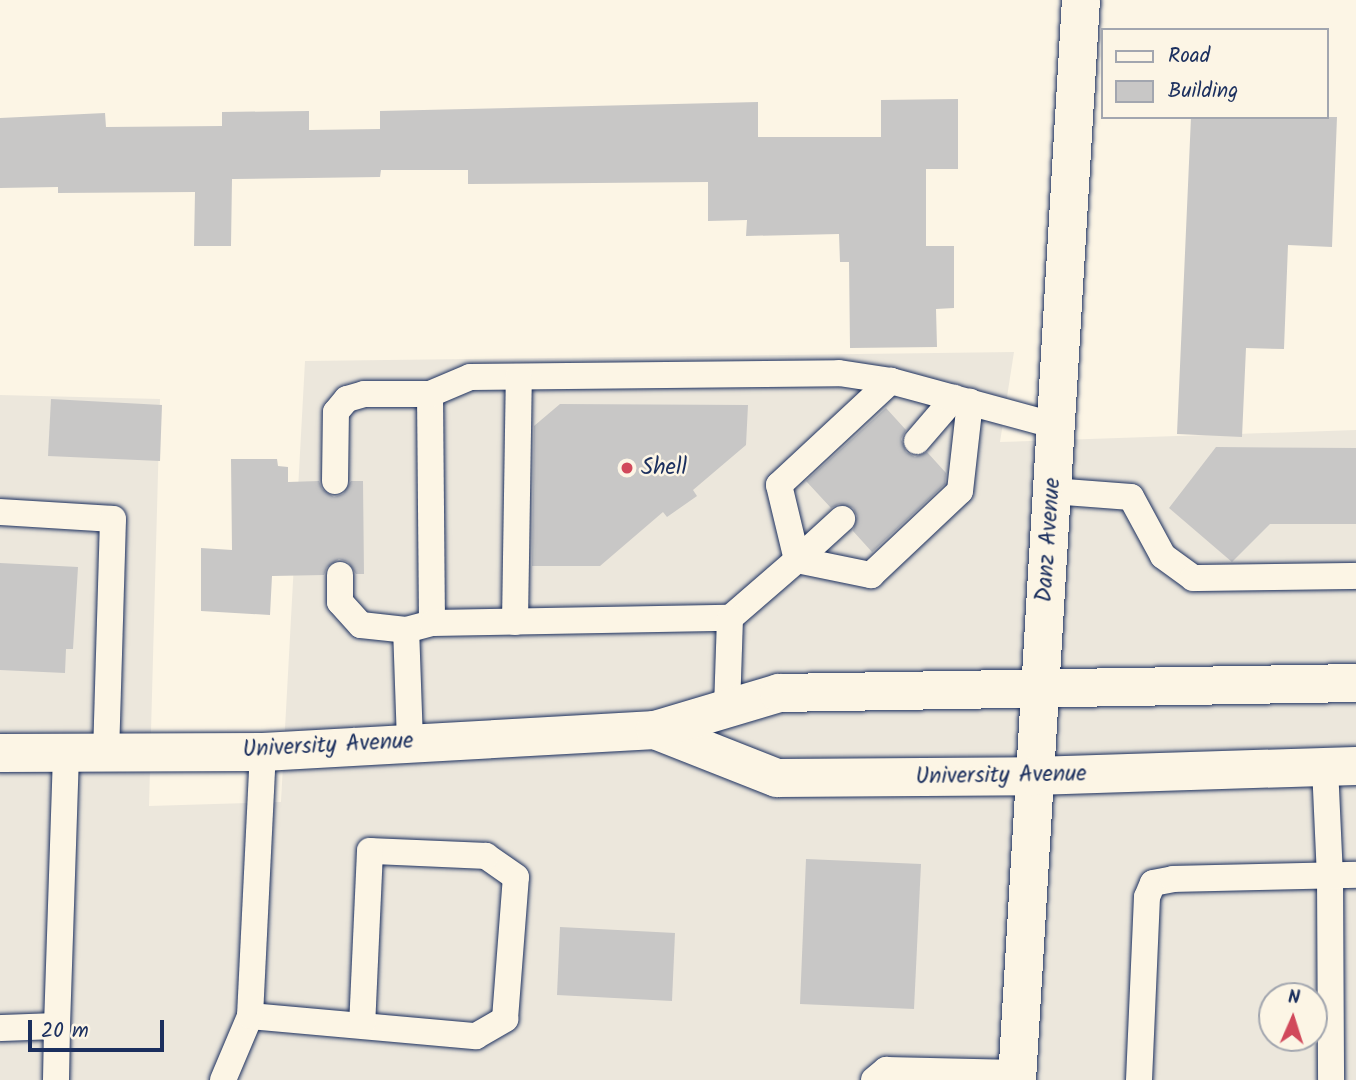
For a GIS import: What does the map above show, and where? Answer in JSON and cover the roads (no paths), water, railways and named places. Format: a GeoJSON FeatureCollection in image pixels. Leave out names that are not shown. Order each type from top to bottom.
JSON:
{"type":"FeatureCollection","features":[{"type":"Feature","properties":{"kind":"main road","name":"Danz Avenue"},"geometry":{"type":"LineString","coordinates":[[1017,1077],[1039,689],[1058,426],[1081,0]]}},
{"type":"Feature","properties":{"kind":"main road","name":"University Avenue"},"geometry":{"type":"LineString","coordinates":[[0,753],[263,752],[655,730],[779,694],[1356,683]]}},
{"type":"Feature","properties":{"kind":"main road","name":"University Avenue"},"geometry":{"type":"LineString","coordinates":[[655,730],[778,778],[1034,776],[1340,766]]}},
{"type":"Feature","properties":{"kind":"lane"},"geometry":{"type":"LineString","coordinates":[[335,481],[336,412],[347,399],[364,394],[430,394],[470,377],[839,373],[891,381],[1058,426]]}},
{"type":"Feature","properties":{"kind":"lane"},"geometry":{"type":"LineString","coordinates":[[515,622],[519,377]]}},
{"type":"Feature","properties":{"kind":"lane"},"geometry":{"type":"LineString","coordinates":[[797,560],[779,485],[891,381]]}},
{"type":"Feature","properties":{"kind":"lane"},"geometry":{"type":"LineString","coordinates":[[410,742],[419,627],[430,394]]}},
{"type":"Feature","properties":{"kind":"lane"},"geometry":{"type":"LineString","coordinates":[[917,441],[962,400]]}},
{"type":"Feature","properties":{"kind":"lane"},"geometry":{"type":"LineString","coordinates":[[797,560],[871,575],[960,491],[962,400]]}},
{"type":"Feature","properties":{"kind":"lane"},"geometry":{"type":"LineString","coordinates":[[1052,491],[1130,497],[1163,556],[1193,578],[1356,576]]}},
{"type":"Feature","properties":{"kind":"lane"},"geometry":{"type":"LineString","coordinates":[[0,512],[113,519],[106,751]]}},
{"type":"Feature","properties":{"kind":"lane"},"geometry":{"type":"LineString","coordinates":[[340,575],[340,603],[361,625],[419,627],[515,622],[730,618],[842,519]]}},
{"type":"Feature","properties":{"kind":"lane"},"geometry":{"type":"LineString","coordinates":[[727,709],[730,618]]}},
{"type":"Feature","properties":{"kind":"lane"},"geometry":{"type":"LineString","coordinates":[[56,1080],[66,752]]}},
{"type":"Feature","properties":{"kind":"lane"},"geometry":{"type":"LineString","coordinates":[[223,1080],[250,1016],[263,752]]}},
{"type":"Feature","properties":{"kind":"lane"},"geometry":{"type":"LineString","coordinates":[[1331,1080],[1343,875],[1340,766]]}},
{"type":"Feature","properties":{"kind":"lane"},"geometry":{"type":"LineString","coordinates":[[250,1016],[476,1036],[505,1019],[516,877],[486,856],[370,851],[362,1025]]}},
{"type":"Feature","properties":{"kind":"lane"},"geometry":{"type":"LineString","coordinates":[[1139,1080],[1147,897],[1153,883],[1173,879],[1343,875]]}},
{"type":"Feature","properties":{"kind":"lane"},"geometry":{"type":"LineString","coordinates":[[0,1028],[57,1026]]}},
{"type":"Feature","properties":{"kind":"lane"},"geometry":{"type":"LineString","coordinates":[[874,1080],[886,1070],[1017,1077]]}},
{"type":"Feature","properties":{"kind":"place","name":"Shell"},"geometry":{"type":"Point","coordinates":[627,468]}}]}
